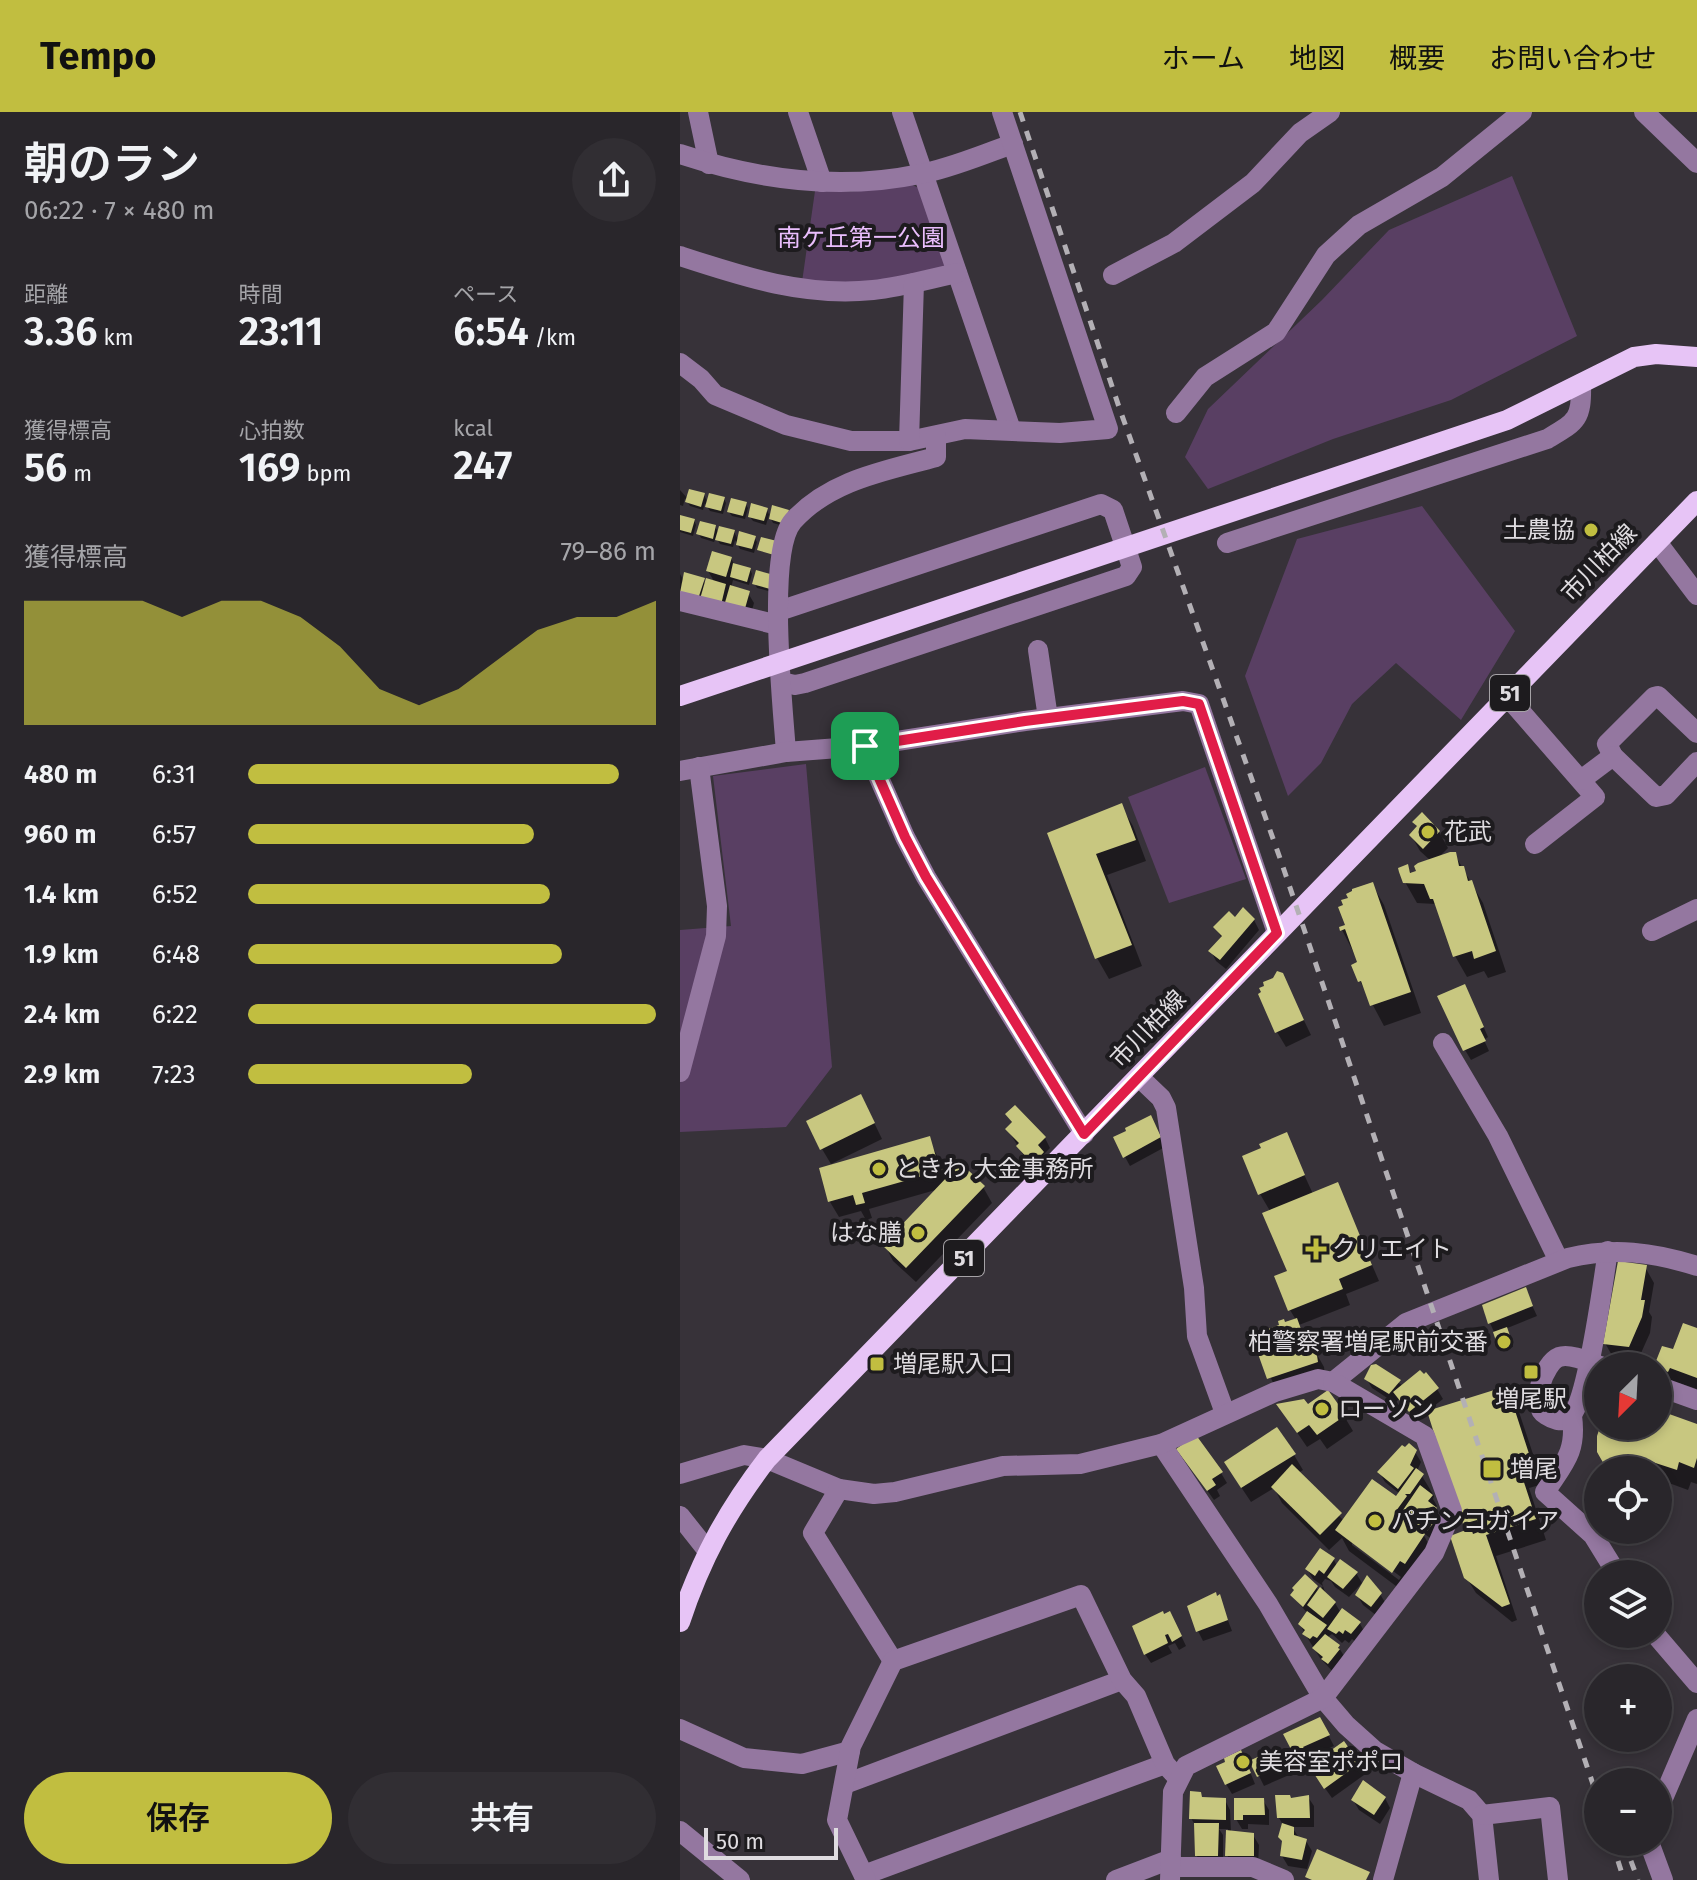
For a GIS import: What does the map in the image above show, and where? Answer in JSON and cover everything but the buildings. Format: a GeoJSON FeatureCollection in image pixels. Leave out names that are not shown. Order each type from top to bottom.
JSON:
{"type":"FeatureCollection","features":[{"type":"Feature","properties":{"kind":"main road"},"geometry":{"type":"LineString","coordinates":[[680,696],[780,672],[1106,554],[1507,420],[1634,357],[1656,354],[1697,357]]}},
{"type":"Feature","properties":{"kind":"main road","name":"市川柏線"},"geometry":{"type":"LineString","coordinates":[[680,1622],[707,1550],[735,1502],[767,1459],[1697,501]]}},
{"type":"Feature","properties":{"kind":"street"},"geometry":{"type":"LineString","coordinates":[[698,112],[709,164]]}},
{"type":"Feature","properties":{"kind":"street"},"geometry":{"type":"LineString","coordinates":[[798,112],[822,182]]}},
{"type":"Feature","properties":{"kind":"street"},"geometry":{"type":"LineString","coordinates":[[902,112],[1011,430]]}},
{"type":"Feature","properties":{"kind":"street"},"geometry":{"type":"LineString","coordinates":[[680,363],[715,395],[786,425],[851,441],[909,441],[965,429],[1060,433],[1108,429],[1002,112]]}},
{"type":"Feature","properties":{"kind":"street"},"geometry":{"type":"LineString","coordinates":[[1113,275],[1174,243],[1253,183],[1300,133],[1330,112]]}},
{"type":"Feature","properties":{"kind":"street"},"geometry":{"type":"LineString","coordinates":[[1176,413],[1205,377],[1276,332],[1326,255],[1359,225],[1442,177],[1522,112]]}},
{"type":"Feature","properties":{"kind":"street"},"geometry":{"type":"LineString","coordinates":[[1644,112],[1697,163]]}},
{"type":"Feature","properties":{"kind":"street"},"geometry":{"type":"LineString","coordinates":[[680,154],[753,175],[822,182],[876,181],[923,174],[1013,144]]}},
{"type":"Feature","properties":{"kind":"street"},"geometry":{"type":"LineString","coordinates":[[680,256],[757,281],[800,290],[874,290],[957,273]]}},
{"type":"Feature","properties":{"kind":"street"},"geometry":{"type":"LineString","coordinates":[[909,441],[914,283]]}},
{"type":"Feature","properties":{"kind":"street"},"geometry":{"type":"LineString","coordinates":[[1227,543],[1547,439],[1575,422],[1580,414],[1581,384]]}},
{"type":"Feature","properties":{"kind":"street"},"geometry":{"type":"LineString","coordinates":[[786,752],[778,618],[784,535],[791,523],[837,487],[876,472],[936,457],[936,436]]}},
{"type":"Feature","properties":{"kind":"street"},"geometry":{"type":"LineString","coordinates":[[680,601],[778,618],[1101,504],[1113,510],[1132,567],[1126,576],[805,683],[795,685],[780,672]]}},
{"type":"Feature","properties":{"kind":"street"},"geometry":{"type":"LineString","coordinates":[[1657,542],[1697,595]]}},
{"type":"Feature","properties":{"kind":"street"},"geometry":{"type":"LineString","coordinates":[[1038,650],[1048,718]]}},
{"type":"Feature","properties":{"kind":"street"},"geometry":{"type":"LineString","coordinates":[[1507,696],[1595,797],[1535,844]]}},
{"type":"Feature","properties":{"kind":"street"},"geometry":{"type":"LineString","coordinates":[[1697,733],[1658,696],[1607,744],[1613,756],[1656,797],[1666,795],[1697,762]]}},
{"type":"Feature","properties":{"kind":"street"},"geometry":{"type":"LineString","coordinates":[[680,1072],[716,936],[717,906],[690,769],[786,752],[865,746],[1048,718],[1183,701],[1199,704],[1282,927]]}},
{"type":"Feature","properties":{"kind":"street"},"geometry":{"type":"LineString","coordinates":[[865,746],[926,877],[1084,1134]]}},
{"type":"Feature","properties":{"kind":"street"},"geometry":{"type":"LineString","coordinates":[[1581,780],[1613,756]]}},
{"type":"Feature","properties":{"kind":"street"},"geometry":{"type":"LineString","coordinates":[[1652,931],[1697,909]]}},
{"type":"Feature","properties":{"kind":"street"},"geometry":{"type":"LineString","coordinates":[[1443,1043],[1498,1136],[1559,1261]]}},
{"type":"Feature","properties":{"kind":"street"},"geometry":{"type":"LineString","coordinates":[[1139,1077],[1161,1098],[1166,1108],[1194,1288],[1197,1336],[1225,1413]]}},
{"type":"Feature","properties":{"kind":"street"},"geometry":{"type":"LineString","coordinates":[[1596,1352],[1608,1251]]}},
{"type":"Feature","properties":{"kind":"street"},"geometry":{"type":"LineString","coordinates":[[1333,1382],[1406,1323],[1559,1261],[1591,1252],[1608,1251],[1664,1256],[1697,1266]]}},
{"type":"Feature","properties":{"kind":"street"},"geometry":{"type":"LineString","coordinates":[[1572,1416],[1559,1421],[1545,1415],[1537,1404],[1537,1396],[1555,1359],[1570,1357],[1584,1361]]}},
{"type":"Feature","properties":{"kind":"street"},"geometry":{"type":"LineString","coordinates":[[680,1474],[744,1455],[767,1459],[839,1489],[874,1494],[895,1492],[1003,1466],[1080,1464],[1161,1444],[1275,1392],[1318,1379],[1333,1382],[1425,1436],[1452,1511],[1434,1553],[1323,1698],[1186,1766],[1171,1771],[865,1878],[837,1820],[850,1751],[893,1661],[1081,1595],[1122,1680],[1136,1696],[1171,1771],[1170,1869]]}},
{"type":"Feature","properties":{"kind":"street"},"geometry":{"type":"LineString","coordinates":[[1584,1387],[1572,1416],[1575,1435],[1572,1449],[1545,1492],[1593,1535],[1608,1560]]}},
{"type":"Feature","properties":{"kind":"street"},"geometry":{"type":"LineString","coordinates":[[1672,1391],[1697,1400]]}},
{"type":"Feature","properties":{"kind":"street"},"geometry":{"type":"LineString","coordinates":[[1161,1444],[1268,1604],[1323,1698],[1346,1725],[1375,1751],[1469,1800],[1482,1815],[1489,1880]]}},
{"type":"Feature","properties":{"kind":"street"},"geometry":{"type":"LineString","coordinates":[[839,1489],[813,1533],[893,1661]]}},
{"type":"Feature","properties":{"kind":"street"},"geometry":{"type":"LineString","coordinates":[[680,1516],[707,1550]]}},
{"type":"Feature","properties":{"kind":"street"},"geometry":{"type":"LineString","coordinates":[[1667,1648],[1697,1683]]}},
{"type":"Feature","properties":{"kind":"street"},"geometry":{"type":"LineString","coordinates":[[845,1784],[1122,1680]]}},
{"type":"Feature","properties":{"kind":"street"},"geometry":{"type":"LineString","coordinates":[[1672,1777],[1697,1719]]}},
{"type":"Feature","properties":{"kind":"street"},"geometry":{"type":"LineString","coordinates":[[680,1729],[744,1758],[802,1764],[850,1751]]}},
{"type":"Feature","properties":{"kind":"street"},"geometry":{"type":"LineString","coordinates":[[1383,1880],[1413,1773]]}},
{"type":"Feature","properties":{"kind":"street"},"geometry":{"type":"LineString","coordinates":[[1482,1815],[1550,1807],[1558,1880]]}},
{"type":"Feature","properties":{"kind":"street"},"geometry":{"type":"LineString","coordinates":[[680,1831],[740,1880]]}},
{"type":"Feature","properties":{"kind":"street"},"geometry":{"type":"LineString","coordinates":[[1654,1856],[1663,1880]]}},
{"type":"Feature","properties":{"kind":"street"},"geometry":{"type":"LineString","coordinates":[[1116,1880],[1170,1869],[1253,1867],[1278,1879]]}},
{"type":"Feature","properties":{"kind":"green space"},"geometry":{"type":"Polygon","coordinates":[[[1512,176],[1577,336],[1451,400],[1333,439],[1208,489],[1185,457],[1208,409],[1322,300],[1389,230],[1512,176]]]}},
{"type":"Feature","properties":{"kind":"green space","name":"南ケ丘第一公園"},"geometry":{"type":"Polygon","coordinates":[[[910,184],[919,188],[945,263],[942,270],[876,283],[802,282],[815,191],[850,192],[910,184]]]}},
{"type":"Feature","properties":{"kind":"green space"},"geometry":{"type":"Polygon","coordinates":[[[1422,506],[1515,631],[1461,720],[1396,663],[1352,704],[1321,763],[1288,796],[1245,676],[1297,539],[1422,506]]]}},
{"type":"Feature","properties":{"kind":"green space"},"geometry":{"type":"Polygon","coordinates":[[[806,764],[832,1067],[786,1127],[680,1132],[680,930],[731,926],[713,776],[806,764]]]}},
{"type":"Feature","properties":{"kind":"green space"},"geometry":{"type":"Polygon","coordinates":[[[1205,767],[1246,879],[1169,903],[1128,797],[1205,767]]]}},
{"type":"Feature","properties":{"kind":"railway"},"geometry":{"type":"LineString","coordinates":[[1020,112],[1119,407],[1281,861],[1588,1768]]}},
{"type":"Feature","properties":{"kind":"railway"},"geometry":{"type":"LineString","coordinates":[[1616,1856],[1624,1880]]}},
{"type":"Feature","properties":{"kind":"railway"},"geometry":{"type":"LineString","coordinates":[[1629,1856],[1638,1880]]}},
{"type":"Feature","properties":{"kind":"place","name":"土農協"},"geometry":{"type":"Point","coordinates":[1591,530]}},
{"type":"Feature","properties":{"kind":"place","name":"花武"},"geometry":{"type":"Point","coordinates":[1428,832]}},
{"type":"Feature","properties":{"kind":"place","name":"ときわ 大金事務所"},"geometry":{"type":"Point","coordinates":[879,1169]}},
{"type":"Feature","properties":{"kind":"place","name":"はな膳"},"geometry":{"type":"Point","coordinates":[918,1233]}},
{"type":"Feature","properties":{"kind":"place","name":"クリエイト"},"geometry":{"type":"Point","coordinates":[1316,1249]}},
{"type":"Feature","properties":{"kind":"place","name":"柏警察署増尾駅前交番"},"geometry":{"type":"Point","coordinates":[1504,1342]}},
{"type":"Feature","properties":{"kind":"place","name":"増尾駅入口"},"geometry":{"type":"Point","coordinates":[877,1364]}},
{"type":"Feature","properties":{"kind":"place","name":"増尾駅"},"geometry":{"type":"Point","coordinates":[1531,1372]}},
{"type":"Feature","properties":{"kind":"place","name":"ローソン"},"geometry":{"type":"Point","coordinates":[1322,1409]}},
{"type":"Feature","properties":{"kind":"place","name":"増尾"},"geometry":{"type":"Point","coordinates":[1492,1469]}},
{"type":"Feature","properties":{"kind":"place","name":"パチンコガイア"},"geometry":{"type":"Point","coordinates":[1375,1521]}},
{"type":"Feature","properties":{"kind":"place","name":"美容室ポポロ"},"geometry":{"type":"Point","coordinates":[1243,1762]}},
{"type":"Feature","properties":{"kind":"route"},"geometry":{"type":"LineString","coordinates":[[1183,701],[1199,704],[1277,933],[1084,1134],[926,877],[865,746],[1183,701]]}}]}
